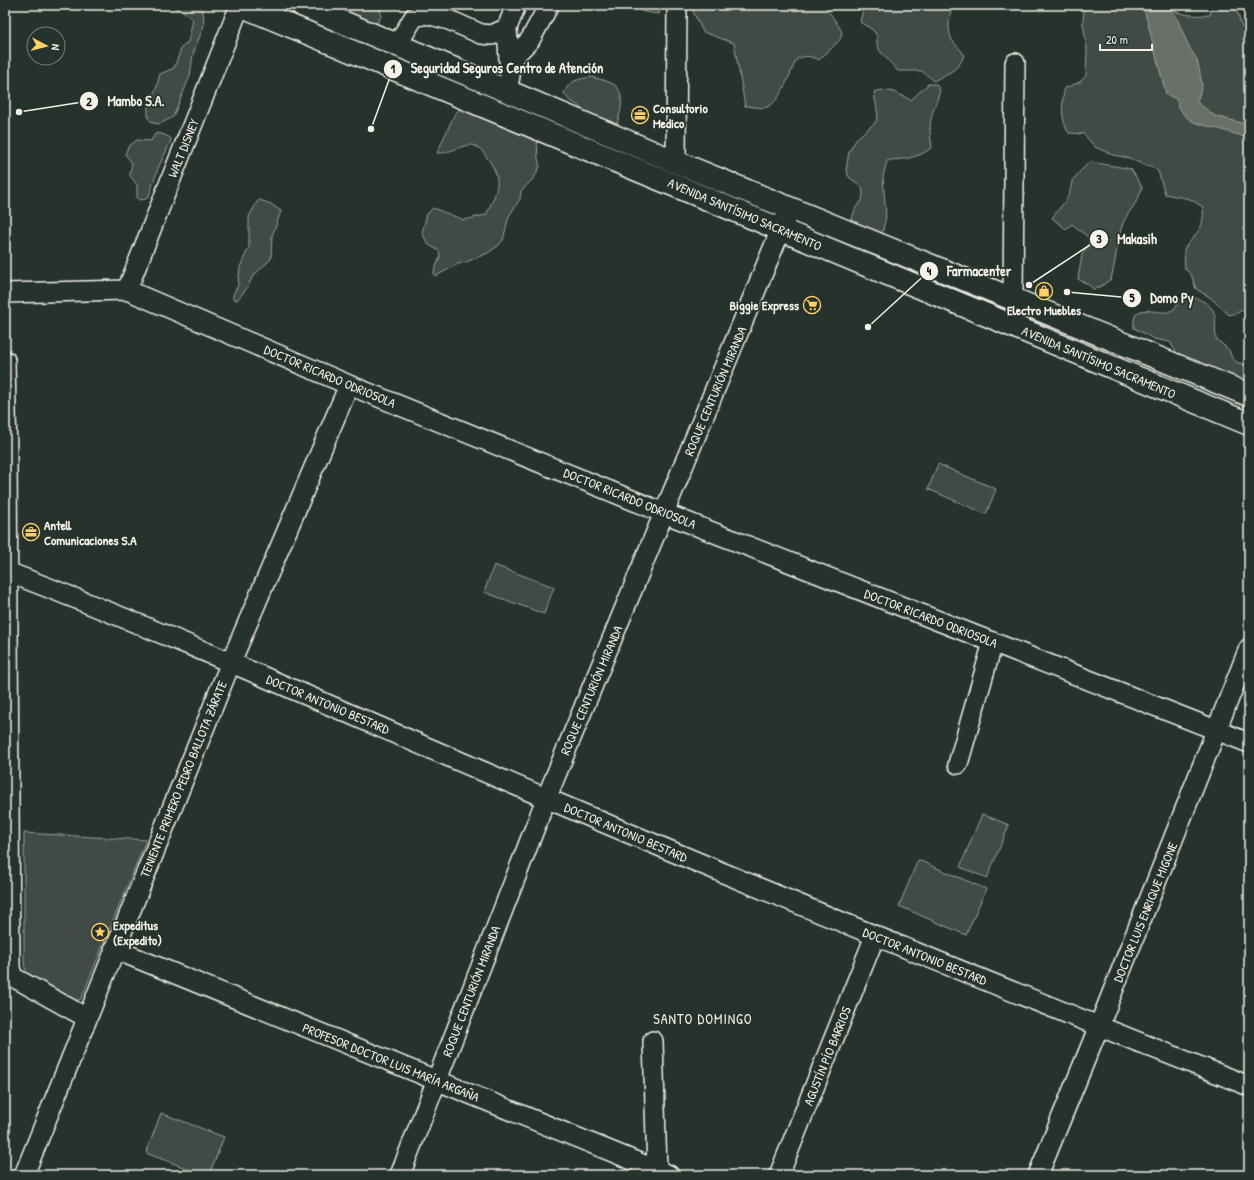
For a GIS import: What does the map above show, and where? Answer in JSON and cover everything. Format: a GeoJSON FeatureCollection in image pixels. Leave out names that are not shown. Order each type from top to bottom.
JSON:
{"type":"FeatureCollection","features":[{"type":"Feature","properties":{"kind":"main road","name":"AVENIDA SANTÍSIMO SACRAMENTO"},"geometry":{"type":"LineString","coordinates":[[240,5],[1249,424]]}},
{"type":"Feature","properties":{"kind":"main road","name":"AVENIDA SANTÍSIMO SACRAMENTO"},"geometry":{"type":"LineString","coordinates":[[315,7],[397,45],[676,162],[1249,395]]}},
{"type":"Feature","properties":{"kind":"main road"},"geometry":{"type":"LineString","coordinates":[[502,114],[507,91]]}},
{"type":"Feature","properties":{"kind":"street","name":"WALT DISNEY"},"geometry":{"type":"LineString","coordinates":[[126,290],[240,5]]}},
{"type":"Feature","properties":{"kind":"street"},"geometry":{"type":"LineString","coordinates":[[507,91],[510,76],[510,60],[507,28],[516,5]]}},
{"type":"Feature","properties":{"kind":"street"},"geometry":{"type":"LineString","coordinates":[[510,60],[530,40],[549,5]]}},
{"type":"Feature","properties":{"kind":"street"},"geometry":{"type":"LineString","coordinates":[[676,162],[677,5]]}},
{"type":"Feature","properties":{"kind":"street"},"geometry":{"type":"LineString","coordinates":[[397,45],[414,17],[427,14],[449,20],[481,34],[492,35],[507,28]]}},
{"type":"Feature","properties":{"kind":"street"},"geometry":{"type":"LineString","coordinates":[[1013,299],[1015,63]]}},
{"type":"Feature","properties":{"kind":"street","name":"ROQUE CENTURIÓN MIRANDA"},"geometry":{"type":"LineString","coordinates":[[400,1175],[546,798],[790,208]]}},
{"type":"Feature","properties":{"kind":"street","name":"DOCTOR RICARDO ODRIOSOLA"},"geometry":{"type":"LineString","coordinates":[[5,293],[126,290],[349,384],[664,513],[1249,743]]}},
{"type":"Feature","properties":{"kind":"street"},"geometry":{"type":"LineString","coordinates":[[5,360],[7,456],[6,572],[10,968],[13,977],[87,1018]]}},
{"type":"Feature","properties":{"kind":"street","name":"TENIENTE PRIMERO PEDRO BALLOTA ZÁRATE"},"geometry":{"type":"LineString","coordinates":[[24,1175],[231,662],[349,384]]}},
{"type":"Feature","properties":{"kind":"street","name":"DOCTOR ANTONIO BESTARD"},"geometry":{"type":"LineString","coordinates":[[6,572],[231,662],[546,798],[875,936],[1249,1086]]}},
{"type":"Feature","properties":{"kind":"street"},"geometry":{"type":"LineString","coordinates":[[958,764],[993,642]]}},
{"type":"Feature","properties":{"kind":"street","name":"DOCTOR LUIS ENRIQUE MIGONE"},"geometry":{"type":"LineString","coordinates":[[1038,1175],[1099,1026],[1249,648]]}},
{"type":"Feature","properties":{"kind":"street","name":"AGUSTÍN PÍO BARRIOS"},"geometry":{"type":"LineString","coordinates":[[779,1175],[875,936]]}},
{"type":"Feature","properties":{"kind":"street","name":"PROFESOR DOCTOR LUIS MARÍA ARGAÑA"},"geometry":{"type":"LineString","coordinates":[[114,949],[663,1173]]}},
{"type":"Feature","properties":{"kind":"street"},"geometry":{"type":"LineString","coordinates":[[653,1041],[663,1173]]}},
{"type":"Feature","properties":{"kind":"shaded area"},"geometry":{"type":"Polygon","coordinates":[[[167,5],[198,6],[203,11],[204,25],[193,54],[190,76],[173,117],[160,124],[153,123],[148,118],[148,103],[156,89],[160,74],[174,68],[182,46],[188,42],[193,20],[183,11],[167,5]]]}},
{"type":"Feature","properties":{"kind":"shaded area"},"geometry":{"type":"Polygon","coordinates":[[[262,5],[274,5],[503,103],[262,5]]]}},
{"type":"Feature","properties":{"kind":"shaded area"},"geometry":{"type":"Polygon","coordinates":[[[315,5],[380,5],[381,16],[375,27],[315,5]]]}},
{"type":"Feature","properties":{"kind":"shaded area"},"geometry":{"type":"Polygon","coordinates":[[[628,5],[660,5],[659,14],[644,12],[628,5]]]}},
{"type":"Feature","properties":{"kind":"shaded area"},"geometry":{"type":"Polygon","coordinates":[[[690,5],[824,5],[838,24],[842,35],[836,44],[819,60],[808,56],[797,59],[785,86],[772,104],[765,108],[745,106],[734,43],[703,32],[690,5]]]}},
{"type":"Feature","properties":{"kind":"shaded area"},"geometry":{"type":"Polygon","coordinates":[[[864,5],[953,5],[950,13],[949,32],[952,40],[964,55],[962,60],[952,71],[934,81],[922,71],[898,71],[880,51],[877,44],[877,36],[873,30],[860,22],[864,5]]]}},
{"type":"Feature","properties":{"kind":"shaded area"},"geometry":{"type":"Polygon","coordinates":[[[1084,5],[1167,5],[1171,9],[1181,13],[1210,15],[1213,5],[1235,5],[1242,27],[1249,34],[1249,306],[1237,313],[1229,315],[1211,298],[1196,289],[1191,274],[1185,269],[1184,249],[1201,226],[1203,221],[1203,207],[1190,199],[1165,194],[1158,171],[1151,166],[1144,165],[1129,158],[1113,155],[1095,147],[1084,134],[1069,133],[1066,129],[1062,111],[1065,88],[1080,82],[1086,76],[1087,48],[1083,23],[1084,5]]]}},
{"type":"Feature","properties":{"kind":"shaded area"},"geometry":{"type":"Polygon","coordinates":[[[1143,5],[1171,5],[1189,47],[1197,60],[1202,86],[1197,102],[1215,116],[1249,125],[1249,138],[1192,121],[1183,113],[1176,99],[1166,94],[1143,5]]]}},
{"type":"Feature","properties":{"kind":"shaded area"},"geometry":{"type":"Polygon","coordinates":[[[591,77],[613,84],[620,92],[621,108],[617,124],[603,126],[585,116],[579,106],[569,100],[564,93],[569,85],[575,81],[591,77]]]}},
{"type":"Feature","properties":{"kind":"shaded area"},"geometry":{"type":"Polygon","coordinates":[[[928,84],[936,84],[940,91],[930,124],[932,147],[926,152],[914,157],[887,161],[883,177],[886,217],[882,234],[851,221],[856,207],[862,201],[863,194],[862,187],[849,177],[846,170],[849,152],[857,138],[875,123],[878,116],[874,92],[884,90],[911,100],[928,84]]]}},
{"type":"Feature","properties":{"kind":"shaded area"},"geometry":{"type":"Polygon","coordinates":[[[462,108],[537,140],[540,166],[534,178],[521,191],[520,199],[509,216],[503,240],[498,246],[488,253],[458,264],[436,276],[433,274],[440,257],[439,251],[428,244],[422,233],[427,214],[433,208],[464,220],[486,215],[496,191],[497,178],[495,171],[482,151],[477,147],[470,145],[437,153],[455,113],[462,108]]]}},
{"type":"Feature","properties":{"kind":"shaded area"},"geometry":{"type":"Polygon","coordinates":[[[159,133],[169,137],[171,139],[170,143],[158,168],[149,196],[146,199],[139,200],[137,197],[137,185],[130,176],[132,163],[125,154],[128,147],[137,140],[151,141],[155,134],[159,133]]]}},
{"type":"Feature","properties":{"kind":"shaded area"},"geometry":{"type":"Polygon","coordinates":[[[1091,162],[1131,169],[1142,187],[1138,198],[1123,223],[1111,279],[1100,287],[1093,289],[1078,279],[1082,255],[1089,244],[1088,237],[1072,224],[1066,229],[1052,218],[1067,198],[1072,181],[1084,167],[1091,162]]]}},
{"type":"Feature","properties":{"kind":"shaded area"},"geometry":{"type":"Polygon","coordinates":[[[260,200],[271,204],[281,211],[272,236],[271,259],[253,276],[247,288],[237,300],[233,299],[233,295],[238,285],[240,267],[249,247],[249,217],[257,202],[260,200]]]}},
{"type":"Feature","properties":{"kind":"shaded area"},"geometry":{"type":"Polygon","coordinates":[[[805,224],[1249,407],[1249,412],[803,229],[803,225],[805,224]]]}},
{"type":"Feature","properties":{"kind":"shaded area"},"geometry":{"type":"Polygon","coordinates":[[[1183,296],[1203,301],[1214,312],[1216,339],[1229,350],[1232,358],[1238,363],[1249,364],[1249,392],[1178,355],[1170,342],[1154,339],[1134,328],[1134,318],[1137,313],[1142,311],[1168,312],[1174,309],[1183,296]]]}},
{"type":"Feature","properties":{"kind":"shaded area"},"geometry":{"type":"Polygon","coordinates":[[[938,464],[996,489],[986,514],[928,489],[938,464]]]}},
{"type":"Feature","properties":{"kind":"shaded area"},"geometry":{"type":"Polygon","coordinates":[[[494,565],[554,587],[544,614],[484,592],[494,565]]]}},
{"type":"Feature","properties":{"kind":"shaded area"},"geometry":{"type":"Polygon","coordinates":[[[982,814],[1009,825],[987,878],[960,867],[982,814]]]}},
{"type":"Feature","properties":{"kind":"shaded area"},"geometry":{"type":"Polygon","coordinates":[[[24,833],[146,840],[81,999],[67,1003],[27,975],[24,964],[24,833]]]}},
{"type":"Feature","properties":{"kind":"shaded area"},"geometry":{"type":"Polygon","coordinates":[[[918,860],[986,889],[966,935],[899,906],[918,860]]]}},
{"type":"Feature","properties":{"kind":"shaded area"},"geometry":{"type":"Polygon","coordinates":[[[161,1113],[224,1137],[209,1175],[204,1175],[146,1153],[161,1113]]]}},
{"type":"Feature","properties":{"kind":"place","name":"Mambo S.A."},"geometry":{"type":"Point","coordinates":[19,112]}},
{"type":"Feature","properties":{"kind":"place","name":"Consultorio Medico"},"geometry":{"type":"Point","coordinates":[640,115]}},
{"type":"Feature","properties":{"kind":"place","name":"Seguridad Seguros Centro de Atención"},"geometry":{"type":"Point","coordinates":[371,129]}},
{"type":"Feature","properties":{"kind":"place","name":"Makasih"},"geometry":{"type":"Point","coordinates":[1029,285]}},
{"type":"Feature","properties":{"kind":"place","name":"Electro Muebles"},"geometry":{"type":"Point","coordinates":[1044,291]}},
{"type":"Feature","properties":{"kind":"place","name":"Domo Py"},"geometry":{"type":"Point","coordinates":[1067,292]}},
{"type":"Feature","properties":{"kind":"place","name":"Biggie Express"},"geometry":{"type":"Point","coordinates":[812,305]}},
{"type":"Feature","properties":{"kind":"place","name":"Farmacenter"},"geometry":{"type":"Point","coordinates":[868,327]}},
{"type":"Feature","properties":{"kind":"place","name":"Antell Comunicaciones S.A"},"geometry":{"type":"Point","coordinates":[31,532]}},
{"type":"Feature","properties":{"kind":"place","name":"Expeditus (Expedito)"},"geometry":{"type":"Point","coordinates":[100,932]}},
{"type":"Feature","properties":{"kind":"district","name":"SANTO DOMINGO"},"geometry":{"type":"Point","coordinates":[703,1019]}}]}
